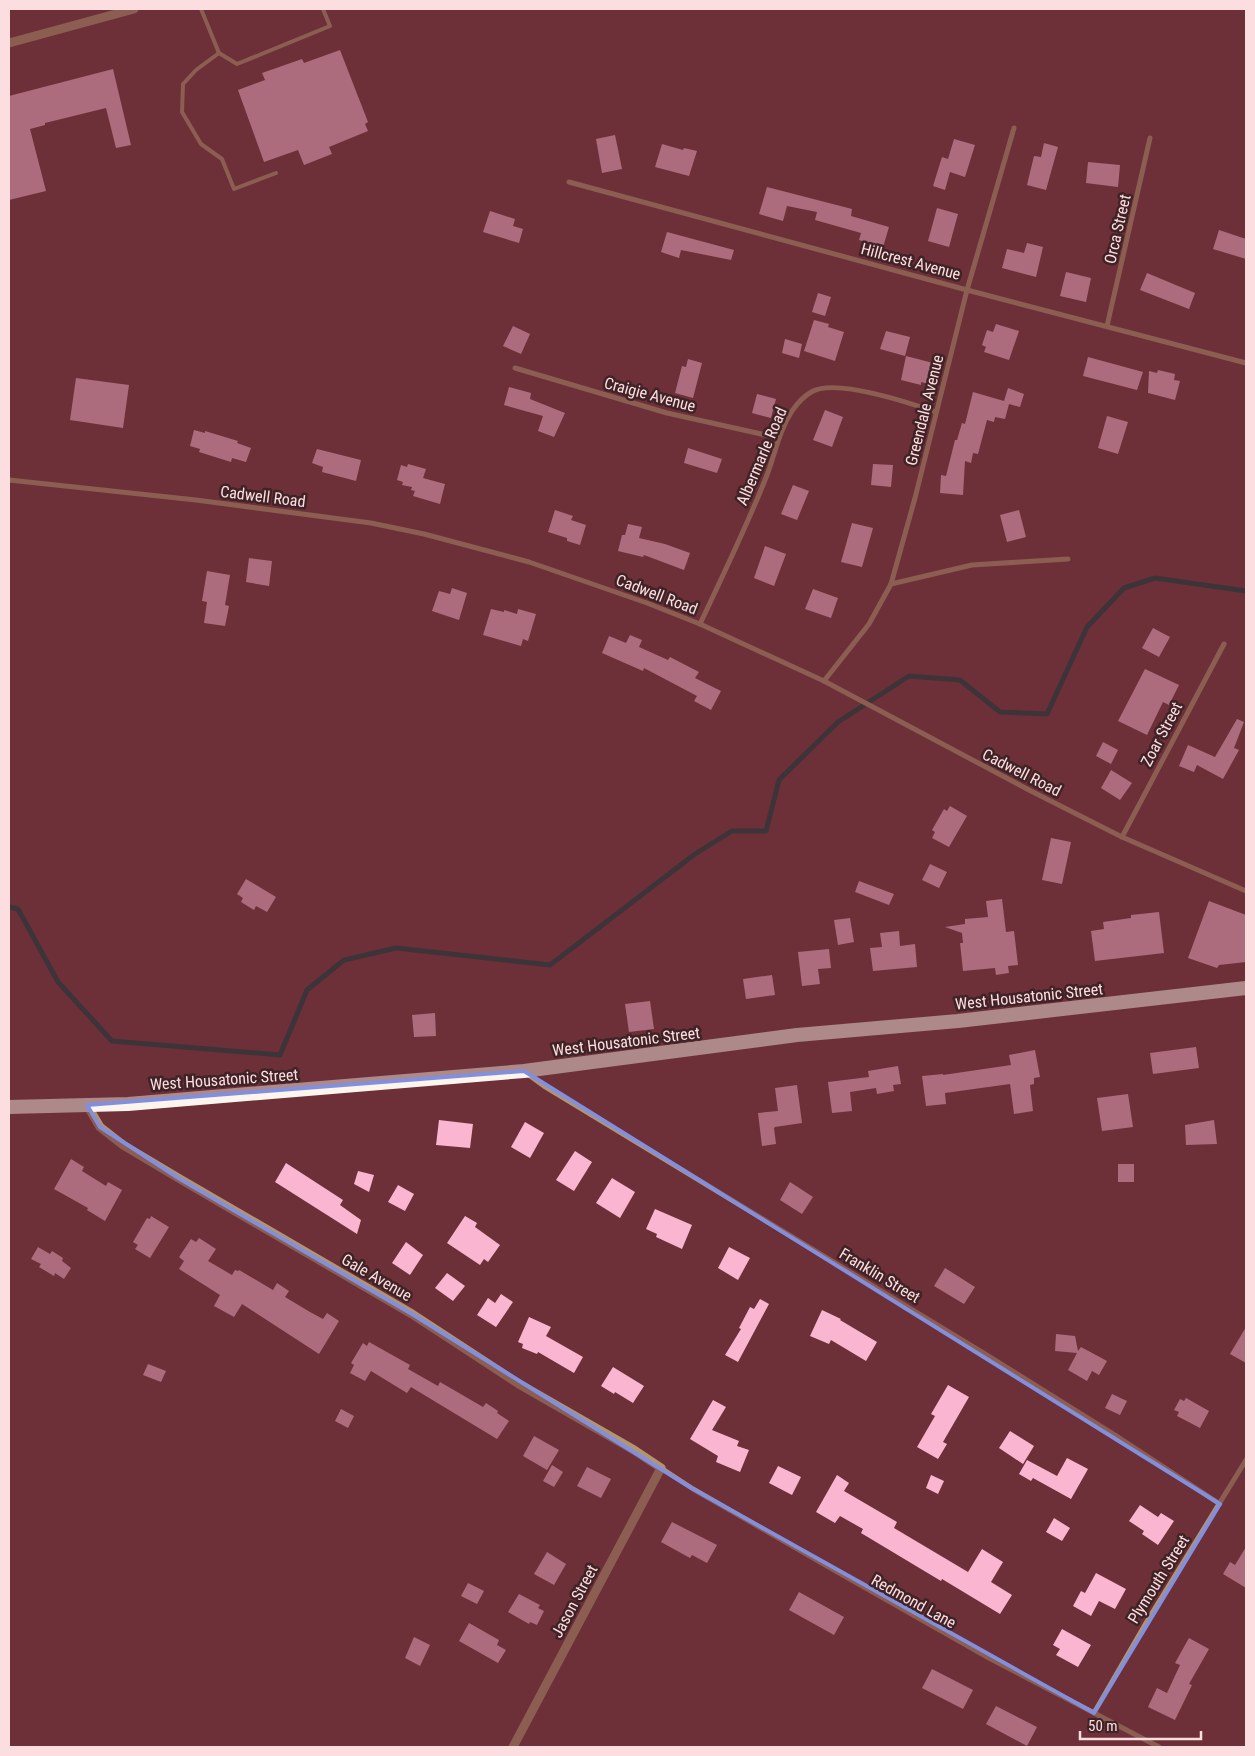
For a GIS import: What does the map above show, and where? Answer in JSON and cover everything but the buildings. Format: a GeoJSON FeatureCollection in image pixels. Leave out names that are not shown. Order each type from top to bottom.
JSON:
{"type":"FeatureCollection","features":[{"type":"Feature","properties":{"kind":"highway","name":"West Housatonic Street"},"geometry":{"type":"LineString","coordinates":[[9,1107],[128,1104],[524,1072],[797,1035],[958,1021],[1246,988]]}},
{"type":"Feature","properties":{"kind":"street"},"geometry":{"type":"LineString","coordinates":[[9,43],[134,9]]}},
{"type":"Feature","properties":{"kind":"street","name":"Greendale Avenue"},"geometry":{"type":"LineString","coordinates":[[824,681],[869,624],[891,584],[915,498],[967,290],[1014,128]]}},
{"type":"Feature","properties":{"kind":"street","name":"Orca Street"},"geometry":{"type":"LineString","coordinates":[[1107,326],[1150,138]]}},
{"type":"Feature","properties":{"kind":"street","name":"Hillcrest Avenue"},"geometry":{"type":"LineString","coordinates":[[569,182],[967,290],[1246,362]]}},
{"type":"Feature","properties":{"kind":"street","name":"Craigie Avenue"},"geometry":{"type":"LineString","coordinates":[[515,368],[667,413],[779,438]]}},
{"type":"Feature","properties":{"kind":"street","name":"Albermarle Road"},"geometry":{"type":"LineString","coordinates":[[700,624],[736,547],[767,474],[779,438],[791,412],[801,399],[815,390],[835,388],[902,400],[936,412]]}},
{"type":"Feature","properties":{"kind":"street","name":"Cadwell Road"},"geometry":{"type":"LineString","coordinates":[[9,480],[83,487],[371,523],[424,534],[528,562],[638,600],[700,624],[824,681],[1122,837],[1246,891]]}},
{"type":"Feature","properties":{"kind":"street"},"geometry":{"type":"LineString","coordinates":[[891,584],[972,565],[1068,559]]}},
{"type":"Feature","properties":{"kind":"street","name":"Zoar Street"},"geometry":{"type":"LineString","coordinates":[[1122,837],[1224,644]]}},
{"type":"Feature","properties":{"kind":"street","name":"Franklin Street"},"geometry":{"type":"LineString","coordinates":[[524,1072],[1115,1435],[1220,1504]]}},
{"type":"Feature","properties":{"kind":"street","name":"Gale Avenue"},"geometry":{"type":"LineString","coordinates":[[87,1105],[100,1127],[124,1145],[412,1314],[519,1384],[634,1450],[661,1468]]}},
{"type":"Feature","properties":{"kind":"street","name":"Plymouth Street"},"geometry":{"type":"LineString","coordinates":[[1094,1713],[1146,1623],[1246,1460]]}},
{"type":"Feature","properties":{"kind":"street","name":"Redmond Lane"},"geometry":{"type":"LineString","coordinates":[[661,1468],[693,1489],[989,1658],[1159,1747]]}},
{"type":"Feature","properties":{"kind":"street","name":"Jason Street"},"geometry":{"type":"LineString","coordinates":[[513,1747],[661,1468]]}},
{"type":"Feature","properties":{"kind":"lane"},"geometry":{"type":"LineString","coordinates":[[201,9],[218,53],[237,64],[330,26],[323,9]]}},
{"type":"Feature","properties":{"kind":"lane"},"geometry":{"type":"LineString","coordinates":[[218,53],[196,70],[183,84],[182,112],[201,144],[222,158],[234,189],[276,173]]}},
{"type":"Feature","properties":{"kind":"highlighted area"},"geometry":{"type":"Polygon","coordinates":[[[524,1071],[1220,1504],[1094,1713],[693,1489],[412,1314],[180,1179],[100,1127],[87,1105],[524,1071]]]}},
{"type":"Feature","properties":{"kind":"waterway"},"geometry":{"type":"LineString","coordinates":[[9,907],[18,909],[58,982],[112,1041],[280,1055],[307,990],[344,960],[396,948],[550,965],[695,854],[732,831],[766,831],[779,780],[838,722],[909,676],[960,680],[1000,712],[1047,714],[1087,627],[1124,588],[1155,578],[1246,591]]}}]}
